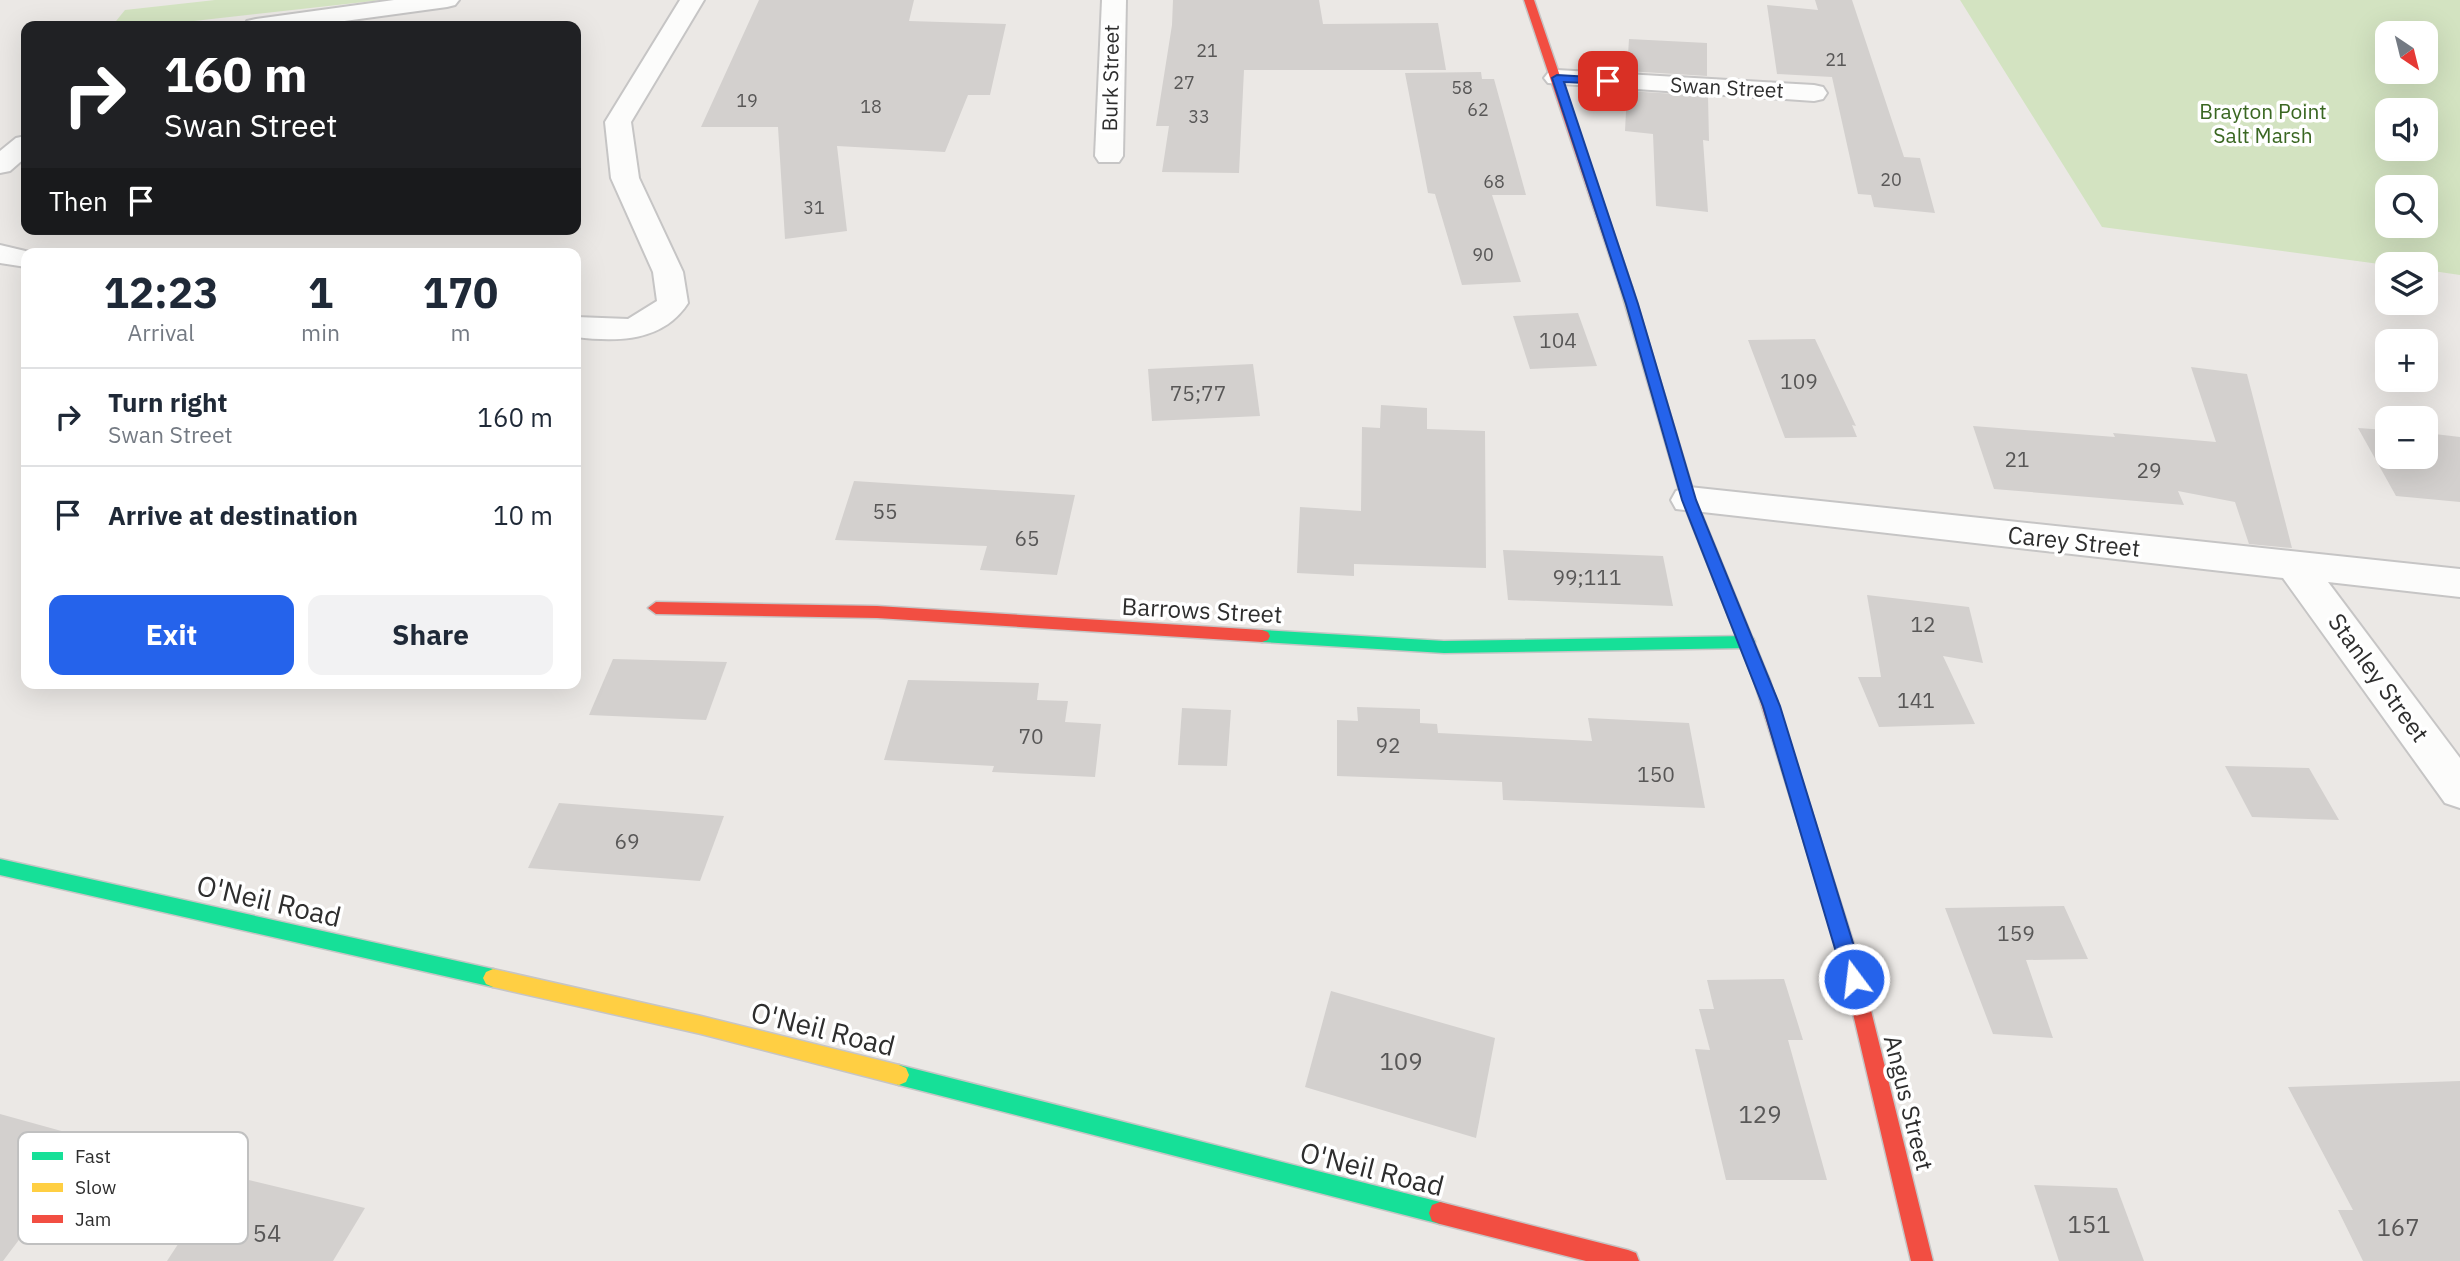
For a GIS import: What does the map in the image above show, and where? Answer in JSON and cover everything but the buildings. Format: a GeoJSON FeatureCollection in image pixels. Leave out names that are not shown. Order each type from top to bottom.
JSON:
{"type":"FeatureCollection","features":[{"type":"Feature","properties":{"kind":"street"},"geometry":{"type":"LineString","coordinates":[[293,21],[447,0]]}},
{"type":"Feature","properties":{"kind":"street"},"geometry":{"type":"LineString","coordinates":[[581,328],[624,332],[659,318],[673,303],[668,272],[625,178],[618,122],[692,0]]}},
{"type":"Feature","properties":{"kind":"street","name":"Burk Street"},"geometry":{"type":"LineString","coordinates":[[1109,156],[1114,0]]}},
{"type":"Feature","properties":{"kind":"street","name":"Angus Street"},"geometry":{"type":"LineString","coordinates":[[1529,0],[1632,304],[1689,500],[1772,706],[1848,954],[1922,1261]]}},
{"type":"Feature","properties":{"kind":"street","name":"Swan Street"},"geometry":{"type":"LineString","coordinates":[[1557,78],[1814,93]]}},
{"type":"Feature","properties":{"kind":"street"},"geometry":{"type":"LineString","coordinates":[[0,165],[21,149]]}},
{"type":"Feature","properties":{"kind":"street"},"geometry":{"type":"LineString","coordinates":[[0,254],[21,257]]}},
{"type":"Feature","properties":{"kind":"street","name":"Carey Street"},"geometry":{"type":"LineString","coordinates":[[1689,500],[2460,583]]}},
{"type":"Feature","properties":{"kind":"street","name":"Stanley Street"},"geometry":{"type":"LineString","coordinates":[[2295,566],[2460,790]]}},
{"type":"Feature","properties":{"kind":"street","name":"Barrows Street"},"geometry":{"type":"LineString","coordinates":[[656,608],[877,612],[1444,647],[1746,642]]}},
{"type":"Feature","properties":{"kind":"street","name":"O'Neil Road"},"geometry":{"type":"LineString","coordinates":[[0,867],[701,1025],[1628,1261]]}},
{"type":"Feature","properties":{"kind":"green space"},"geometry":{"type":"Polygon","coordinates":[[[215,0],[382,0],[195,21],[116,21],[125,10],[215,0]]]}},
{"type":"Feature","properties":{"kind":"green space","name":"Brayton Point Salt Marsh"},"geometry":{"type":"Polygon","coordinates":[[[1960,0],[2460,0],[2460,275],[2438,272],[2438,252],[2375,252],[2375,263],[2102,227],[1960,0]]]}},
{"type":"Feature","properties":{"kind":"traffic: fast"},"geometry":{"type":"LineString","coordinates":[[1262,636],[1444,647],[1747,642]]}},
{"type":"Feature","properties":{"kind":"traffic: fast"},"geometry":{"type":"LineString","coordinates":[[0,867],[493,978]]}},
{"type":"Feature","properties":{"kind":"traffic: fast"},"geometry":{"type":"LineString","coordinates":[[899,1075],[1440,1213]]}},
{"type":"Feature","properties":{"kind":"traffic: slow"},"geometry":{"type":"LineString","coordinates":[[1626,287],[1689,500],[1762,681]]}},
{"type":"Feature","properties":{"kind":"traffic: slow"},"geometry":{"type":"LineString","coordinates":[[493,978],[701,1025],[899,1075]]}},
{"type":"Feature","properties":{"kind":"traffic: jam"},"geometry":{"type":"LineString","coordinates":[[1529,0],[1626,287]]}},
{"type":"Feature","properties":{"kind":"traffic: jam"},"geometry":{"type":"LineString","coordinates":[[656,608],[877,612],[1262,636]]}},
{"type":"Feature","properties":{"kind":"traffic: jam"},"geometry":{"type":"LineString","coordinates":[[1762,681],[1848,954],[1922,1261]]}},
{"type":"Feature","properties":{"kind":"traffic: jam"},"geometry":{"type":"LineString","coordinates":[[1440,1213],[1628,1261]]}},
{"type":"Feature","properties":{"kind":"route"},"geometry":{"type":"LineString","coordinates":[[1608,81],[1557,78],[1632,304],[1689,500],[1772,706],[1854,979]]}}]}
